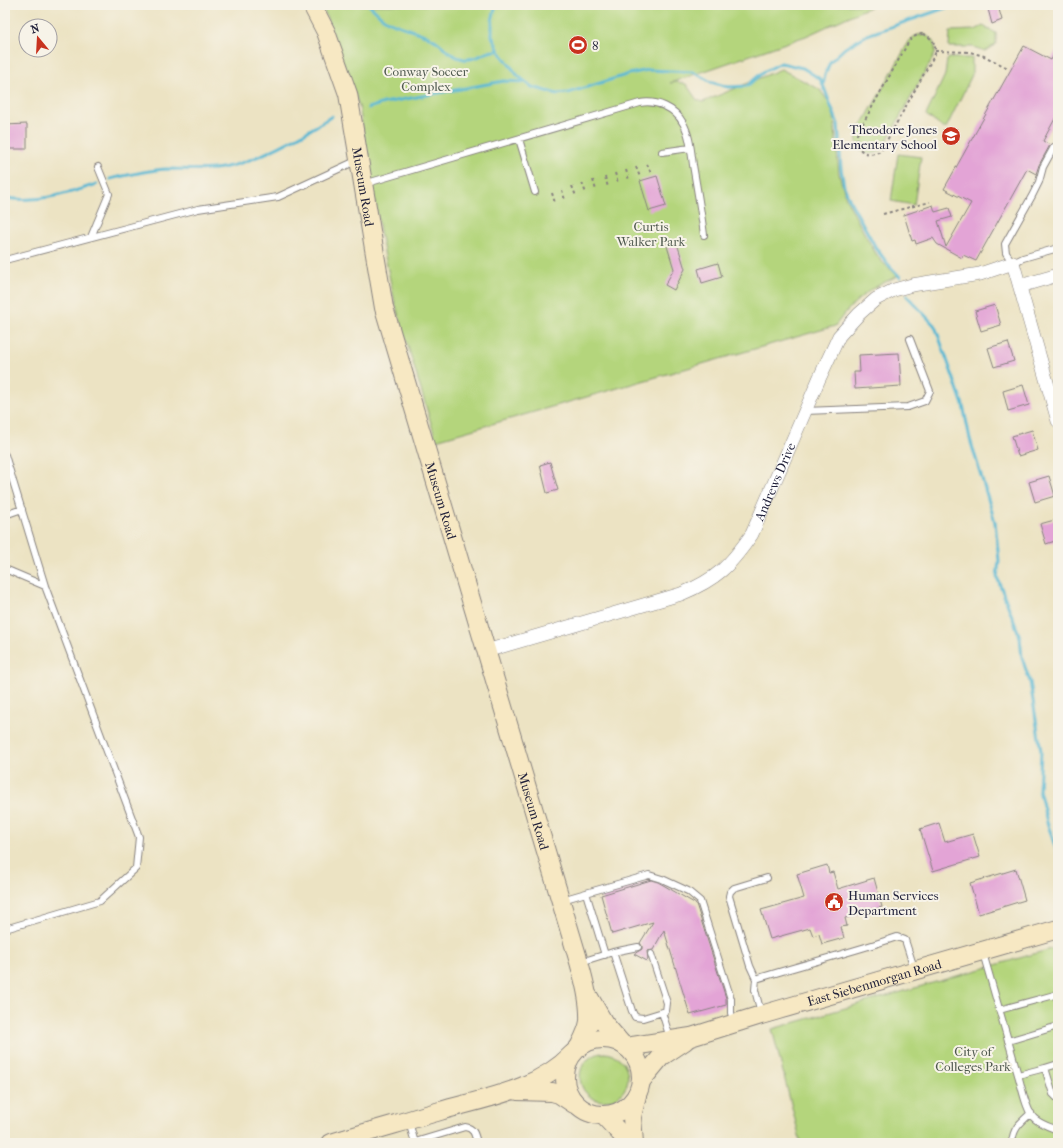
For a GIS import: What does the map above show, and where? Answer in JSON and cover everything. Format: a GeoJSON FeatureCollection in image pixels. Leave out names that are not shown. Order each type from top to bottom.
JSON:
{"type":"FeatureCollection","features":[{"type":"Feature","properties":{"kind":"street","name":"Museum Road"},"geometry":{"type":"LineString","coordinates":[[312,5],[326,32],[348,94],[384,308],[561,900],[587,993],[589,1020],[586,1032],[576,1051]]}},
{"type":"Feature","properties":{"kind":"street"},"geometry":{"type":"LineString","coordinates":[[1013,263],[1058,421]]}},
{"type":"Feature","properties":{"kind":"street","name":"Andrews Drive"},"geometry":{"type":"LineString","coordinates":[[486,651],[681,594],[696,588],[719,574],[738,555],[752,534],[839,336],[858,314],[876,299],[894,290],[912,285],[980,274],[1013,263]]}},
{"type":"Feature","properties":{"kind":"street"},"geometry":{"type":"LineString","coordinates":[[1020,286],[1058,275]]}},
{"type":"Feature","properties":{"kind":"street","name":"East Siebenmorgan Road"},"geometry":{"type":"LineString","coordinates":[[624,1045],[658,1043],[691,1037],[761,1015],[1058,929]]}},
{"type":"Feature","properties":{"kind":"street","name":"Museum Road"},"geometry":{"type":"LineString","coordinates":[[587,993],[604,1023],[624,1045]]}},
{"type":"Feature","properties":{"kind":"street","name":"East Siebenmorgan Road"},"geometry":{"type":"LineString","coordinates":[[639,1088],[661,1057],[691,1037]]}},
{"type":"Feature","properties":{"kind":"street"},"geometry":{"type":"LineString","coordinates":[[331,1143],[511,1091],[547,1075],[564,1063],[589,1041],[600,1039],[612,1040],[624,1045],[631,1051],[641,1070],[639,1088],[632,1117],[634,1143]]}},
{"type":"Feature","properties":{"kind":"street"},"geometry":{"type":"LineString","coordinates":[[576,1051],[567,1064],[564,1076],[566,1087],[571,1098],[578,1106]]}},
{"type":"Feature","properties":{"kind":"street"},"geometry":{"type":"LineString","coordinates":[[511,1091],[552,1092],[559,1094],[590,1113],[603,1115],[613,1114],[630,1104],[639,1088]]}},
{"type":"Feature","properties":{"kind":"street"},"geometry":{"type":"LineString","coordinates":[[603,1115],[628,1143]]}},
{"type":"Feature","properties":{"kind":"lane"},"geometry":{"type":"LineString","coordinates":[[363,185],[644,102],[663,106],[676,114],[686,128],[704,235]]}},
{"type":"Feature","properties":{"kind":"lane"},"geometry":{"type":"LineString","coordinates":[[519,139],[535,192]]}},
{"type":"Feature","properties":{"kind":"lane"},"geometry":{"type":"LineString","coordinates":[[1058,146],[1054,148],[1043,167],[1039,182],[1032,196],[1004,244],[1006,253],[1013,263],[1023,258],[1058,248]]}},
{"type":"Feature","properties":{"kind":"lane"},"geometry":{"type":"LineString","coordinates":[[662,152],[690,148]]}},
{"type":"Feature","properties":{"kind":"lane"},"geometry":{"type":"LineString","coordinates":[[5,260],[198,209],[278,197],[358,159]]}},
{"type":"Feature","properties":{"kind":"lane"},"geometry":{"type":"LineString","coordinates":[[91,237],[109,194],[98,167]]}},
{"type":"Feature","properties":{"kind":"lane"},"geometry":{"type":"LineString","coordinates":[[806,410],[908,407],[924,400],[930,391],[910,339]]}},
{"type":"Feature","properties":{"kind":"lane"},"geometry":{"type":"LineString","coordinates":[[5,455],[45,586],[139,837],[136,868],[100,901],[5,929]]}},
{"type":"Feature","properties":{"kind":"lane"},"geometry":{"type":"LineString","coordinates":[[5,515],[22,509]]}},
{"type":"Feature","properties":{"kind":"lane"},"geometry":{"type":"LineString","coordinates":[[5,569],[45,586]]}},
{"type":"Feature","properties":{"kind":"lane"},"geometry":{"type":"LineString","coordinates":[[561,900],[648,875],[662,879],[688,891],[700,901],[731,998],[731,1013],[734,1023]]}},
{"type":"Feature","properties":{"kind":"lane"},"geometry":{"type":"LineString","coordinates":[[761,1015],[755,990],[756,979],[750,966],[729,896],[730,892],[734,888],[767,878]]}},
{"type":"Feature","properties":{"kind":"lane"},"geometry":{"type":"LineString","coordinates":[[586,893],[605,954]]}},
{"type":"Feature","properties":{"kind":"lane"},"geometry":{"type":"LineString","coordinates":[[756,979],[859,950],[897,937],[905,940],[914,970]]}},
{"type":"Feature","properties":{"kind":"lane"},"geometry":{"type":"LineString","coordinates":[[579,962],[605,954],[638,947]]}},
{"type":"Feature","properties":{"kind":"lane"},"geometry":{"type":"LineString","coordinates":[[982,950],[998,1010],[1031,1113],[1034,1118],[1058,1130]]}},
{"type":"Feature","properties":{"kind":"lane"},"geometry":{"type":"LineString","coordinates":[[613,952],[632,1011],[635,1017],[643,1018],[666,1011],[667,1003],[651,954]]}},
{"type":"Feature","properties":{"kind":"lane"},"geometry":{"type":"LineString","coordinates":[[998,1010],[1058,994]]}},
{"type":"Feature","properties":{"kind":"lane"},"geometry":{"type":"LineString","coordinates":[[662,1012],[671,1040]]}},
{"type":"Feature","properties":{"kind":"lane"},"geometry":{"type":"LineString","coordinates":[[1008,1041],[1058,1026]]}},
{"type":"Feature","properties":{"kind":"lane"},"geometry":{"type":"LineString","coordinates":[[1018,1076],[1058,1064]]}},
{"type":"Feature","properties":{"kind":"lane"},"geometry":{"type":"LineString","coordinates":[[1044,1068],[1053,1094],[1058,1098]]}},
{"type":"Feature","properties":{"kind":"lane"},"geometry":{"type":"LineString","coordinates":[[1012,1143],[1013,1134],[1019,1124],[1031,1113]]}},
{"type":"Feature","properties":{"kind":"lane"},"geometry":{"type":"LineString","coordinates":[[408,1120],[415,1142],[464,1128],[470,1128],[474,1132],[477,1143]]}},
{"type":"Feature","properties":{"kind":"path"},"geometry":{"type":"LineString","coordinates":[[923,34],[929,36],[934,41],[935,51],[935,54],[881,151],[875,154],[868,154],[862,151],[858,147],[856,141],[858,134],[911,38],[923,34]]}},
{"type":"Feature","properties":{"kind":"path"},"geometry":{"type":"LineString","coordinates":[[935,51],[970,52],[984,56],[1008,68]]}},
{"type":"Feature","properties":{"kind":"path"},"geometry":{"type":"LineString","coordinates":[[647,164],[651,174]]}},
{"type":"Feature","properties":{"kind":"path"},"geometry":{"type":"LineString","coordinates":[[636,167],[640,177]]}},
{"type":"Feature","properties":{"kind":"path"},"geometry":{"type":"LineString","coordinates":[[626,170],[629,180]]}},
{"type":"Feature","properties":{"kind":"path"},"geometry":{"type":"LineString","coordinates":[[615,173],[618,183]]}},
{"type":"Feature","properties":{"kind":"path"},"geometry":{"type":"LineString","coordinates":[[605,177],[608,186]]}},
{"type":"Feature","properties":{"kind":"path"},"geometry":{"type":"LineString","coordinates":[[593,180],[596,190]]}},
{"type":"Feature","properties":{"kind":"path"},"geometry":{"type":"LineString","coordinates":[[582,183],[586,193]]}},
{"type":"Feature","properties":{"kind":"path"},"geometry":{"type":"LineString","coordinates":[[572,186],[576,196]]}},
{"type":"Feature","properties":{"kind":"path"},"geometry":{"type":"LineString","coordinates":[[562,190],[565,200]]}},
{"type":"Feature","properties":{"kind":"path"},"geometry":{"type":"LineString","coordinates":[[552,193],[555,203]]}},
{"type":"Feature","properties":{"kind":"path"},"geometry":{"type":"LineString","coordinates":[[883,214],[930,202]]}},
{"type":"Feature","properties":{"kind":"green space","name":"Curtis Walker Park"},"geometry":{"type":"Polygon","coordinates":[[[322,5],[874,5],[806,36],[670,83],[677,82],[686,84],[697,100],[703,102],[781,69],[819,89],[829,102],[834,117],[839,174],[846,198],[881,261],[898,276],[870,290],[849,309],[835,326],[436,440],[395,303],[381,237],[359,106],[322,5]]]}},
{"type":"Feature","properties":{"kind":"green space"},"geometry":{"type":"Polygon","coordinates":[[[983,26],[996,33],[996,44],[985,51],[973,47],[949,47],[950,31],[975,30],[983,26]]]}},
{"type":"Feature","properties":{"kind":"green space"},"geometry":{"type":"Polygon","coordinates":[[[923,34],[929,37],[933,42],[935,54],[881,151],[871,154],[863,152],[858,145],[857,134],[908,43],[914,37],[923,34]]]}},
{"type":"Feature","properties":{"kind":"green space"},"geometry":{"type":"Polygon","coordinates":[[[949,58],[972,58],[972,75],[946,128],[943,128],[926,115],[945,75],[947,60],[949,58]]]}},
{"type":"Feature","properties":{"kind":"green space"},"geometry":{"type":"Polygon","coordinates":[[[898,154],[921,157],[914,205],[891,201],[898,154]]]}},
{"type":"Feature","properties":{"kind":"green space","name":"City of Colleges Park"},"geometry":{"type":"Polygon","coordinates":[[[1058,947],[1058,1143],[801,1143],[772,1029],[1058,947]]]}},
{"type":"Feature","properties":{"kind":"green space"},"geometry":{"type":"Polygon","coordinates":[[[599,1053],[609,1053],[618,1057],[624,1063],[627,1068],[627,1086],[618,1097],[609,1101],[599,1101],[590,1097],[584,1091],[580,1082],[580,1072],[584,1063],[590,1057],[599,1053]]]}},
{"type":"Feature","properties":{"kind":"building"},"geometry":{"type":"Polygon","coordinates":[[[998,6],[1002,20],[992,24],[988,9],[998,6]]]}},
{"type":"Feature","properties":{"kind":"building"},"geometry":{"type":"Polygon","coordinates":[[[1024,46],[1051,60],[1058,47],[1058,113],[1043,141],[1050,145],[1039,165],[1036,174],[1027,169],[976,261],[963,255],[962,258],[937,244],[933,238],[916,244],[915,240],[912,241],[904,215],[933,205],[935,212],[949,208],[952,217],[938,221],[946,247],[971,203],[944,189],[1024,46]]]}},
{"type":"Feature","properties":{"kind":"building"},"geometry":{"type":"Polygon","coordinates":[[[27,124],[27,149],[5,149],[5,125],[27,124]]]}},
{"type":"Feature","properties":{"kind":"building"},"geometry":{"type":"Polygon","coordinates":[[[657,176],[666,206],[649,211],[640,181],[657,176]]]}},
{"type":"Feature","properties":{"kind":"building"},"geometry":{"type":"Polygon","coordinates":[[[676,240],[685,269],[674,290],[665,285],[674,269],[666,243],[676,240]]]}},
{"type":"Feature","properties":{"kind":"building"},"geometry":{"type":"Polygon","coordinates":[[[718,263],[722,277],[702,283],[698,269],[718,263]]]}},
{"type":"Feature","properties":{"kind":"building"},"geometry":{"type":"Polygon","coordinates":[[[995,305],[1001,325],[981,331],[975,311],[995,305]]]}},
{"type":"Feature","properties":{"kind":"building"},"geometry":{"type":"Polygon","coordinates":[[[1008,342],[1014,361],[994,367],[988,348],[1008,342]]]}},
{"type":"Feature","properties":{"kind":"building"},"geometry":{"type":"Polygon","coordinates":[[[899,353],[901,386],[855,389],[854,372],[860,372],[859,355],[899,353]]]}},
{"type":"Feature","properties":{"kind":"building"},"geometry":{"type":"Polygon","coordinates":[[[1023,385],[1029,405],[1008,411],[1003,391],[1023,385]]]}},
{"type":"Feature","properties":{"kind":"building"},"geometry":{"type":"Polygon","coordinates":[[[1032,430],[1038,450],[1018,456],[1012,436],[1032,430]]]}},
{"type":"Feature","properties":{"kind":"building"},"geometry":{"type":"Polygon","coordinates":[[[550,462],[558,490],[547,493],[540,465],[550,462]]]}},
{"type":"Feature","properties":{"kind":"building"},"geometry":{"type":"Polygon","coordinates":[[[1049,476],[1055,496],[1035,502],[1029,482],[1049,476]]]}},
{"type":"Feature","properties":{"kind":"building"},"geometry":{"type":"Polygon","coordinates":[[[1058,519],[1058,540],[1046,544],[1040,524],[1058,519]]]}},
{"type":"Feature","properties":{"kind":"building"},"geometry":{"type":"Polygon","coordinates":[[[939,823],[945,842],[973,834],[980,857],[933,871],[920,829],[939,823]]]}},
{"type":"Feature","properties":{"kind":"building","name":"Human Services Department"},"geometry":{"type":"Polygon","coordinates":[[[827,865],[829,873],[833,872],[838,889],[874,878],[882,907],[845,918],[847,926],[841,927],[844,938],[822,944],[819,934],[813,936],[810,928],[770,939],[761,910],[804,898],[797,874],[827,865]]]}},
{"type":"Feature","properties":{"kind":"building"},"geometry":{"type":"Polygon","coordinates":[[[1016,869],[1025,900],[979,914],[970,883],[1016,869]]]}},
{"type":"Feature","properties":{"kind":"building"},"geometry":{"type":"Polygon","coordinates":[[[651,880],[658,882],[696,904],[726,998],[726,1005],[690,1015],[664,930],[653,950],[647,951],[647,961],[634,954],[642,949],[640,943],[653,922],[612,934],[601,895],[651,880]]]}},
{"type":"Feature","properties":{"kind":"waterway"},"geometry":{"type":"LineString","coordinates":[[369,5],[385,20],[430,38],[439,43],[456,57],[469,59],[490,52],[499,51]]}},
{"type":"Feature","properties":{"kind":"waterway"},"geometry":{"type":"LineString","coordinates":[[496,5],[492,21],[492,36],[499,51],[518,76],[532,87],[557,94],[568,93],[629,74],[648,70],[693,72],[711,82],[728,87],[747,86],[763,72],[781,63],[803,68],[820,79],[823,85]]}},
{"type":"Feature","properties":{"kind":"waterway"},"geometry":{"type":"LineString","coordinates":[[900,277],[876,248],[850,201],[844,186],[841,169],[838,124],[823,85],[830,62],[845,48],[867,35],[954,5]]}},
{"type":"Feature","properties":{"kind":"waterway"},"geometry":{"type":"LineString","coordinates":[[368,108],[384,103],[504,81],[525,82]]}},
{"type":"Feature","properties":{"kind":"waterway"},"geometry":{"type":"LineString","coordinates":[[110,179],[167,169],[194,170],[222,168],[235,165],[279,147],[332,116]]}},
{"type":"Feature","properties":{"kind":"waterway"},"geometry":{"type":"LineString","coordinates":[[5,198],[29,199],[52,197],[97,184]]}},
{"type":"Feature","properties":{"kind":"waterway"},"geometry":{"type":"LineString","coordinates":[[907,296],[935,326],[963,405],[970,439],[995,522],[999,561],[997,577],[1020,637],[1022,658],[1030,682],[1041,751],[1039,790],[1047,822],[1058,855]]}},
{"type":"Feature","properties":{"kind":"place","name":"8"},"geometry":{"type":"Point","coordinates":[578,45]}},
{"type":"Feature","properties":{"kind":"place","name":"Theodore Jones Elementary School"},"geometry":{"type":"Point","coordinates":[951,136]}},
{"type":"Feature","properties":{"kind":"place","name":"Human Services Department"},"geometry":{"type":"Point","coordinates":[834,902]}},
{"type":"Feature","properties":{"kind":"park label","name":"Conway Soccer Complex"},"geometry":{"type":"Point","coordinates":[426,78]}}]}
